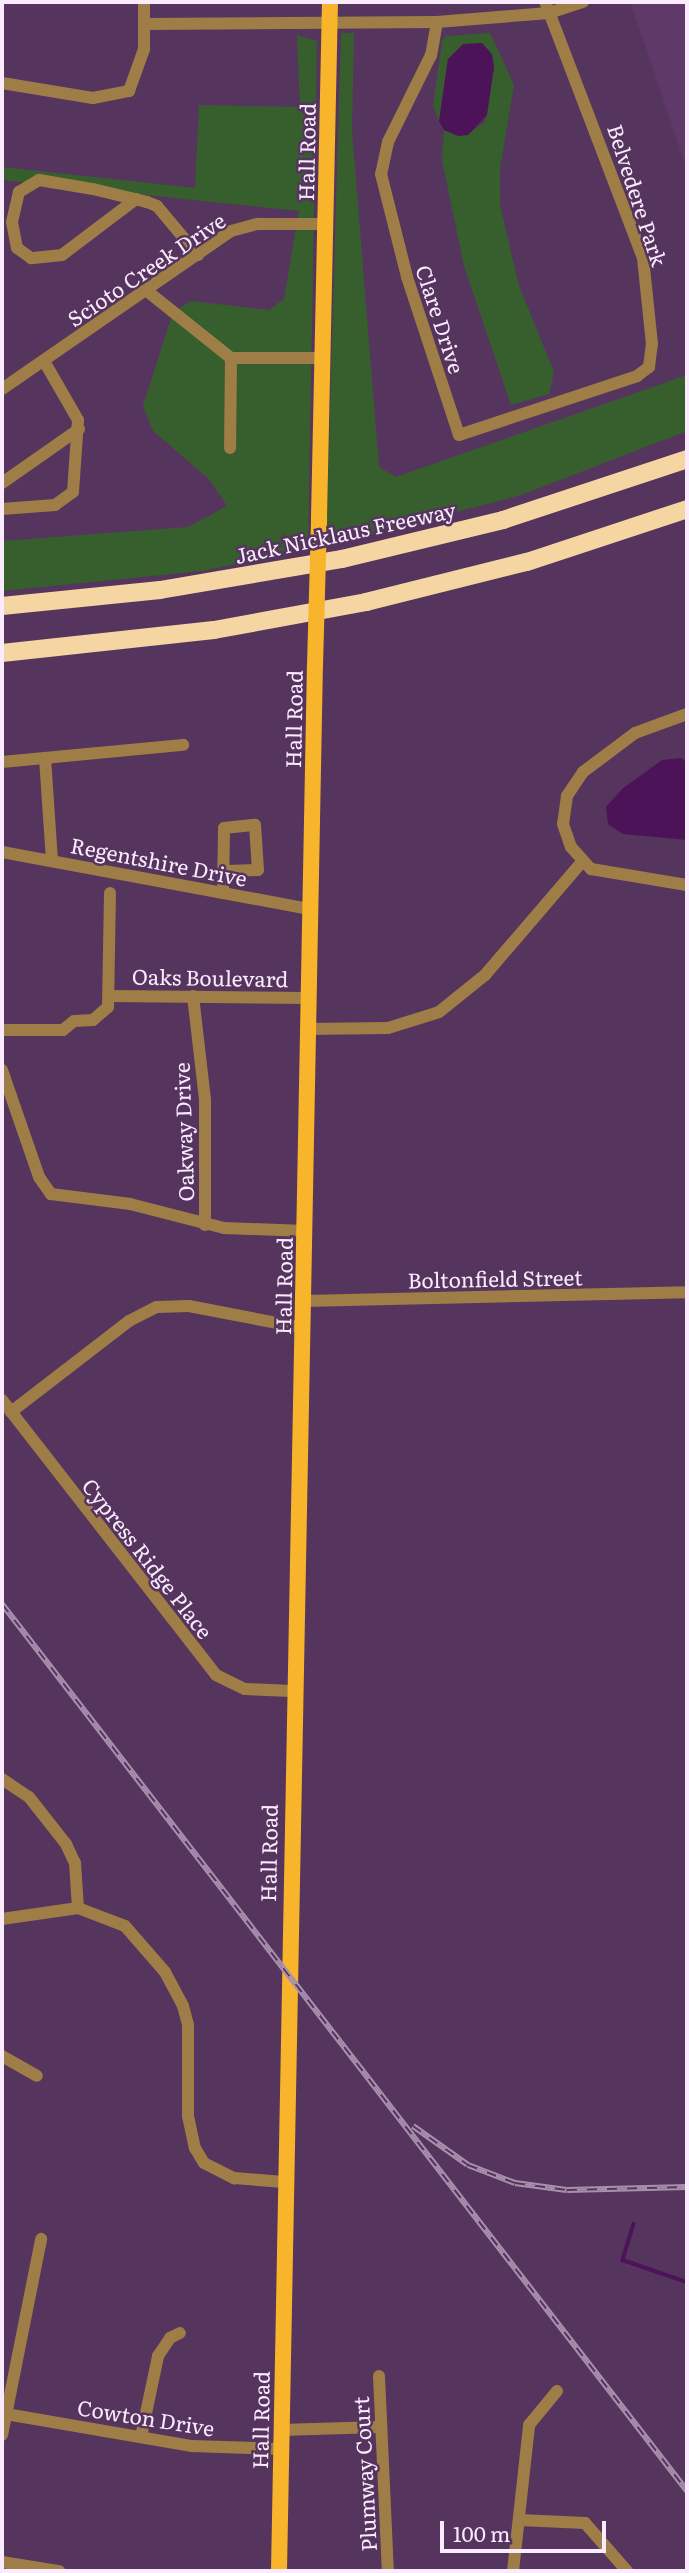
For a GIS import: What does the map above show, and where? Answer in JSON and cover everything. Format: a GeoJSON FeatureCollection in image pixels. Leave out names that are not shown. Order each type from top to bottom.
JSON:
{"type":"FeatureCollection","features":[{"type":"Feature","properties":{"kind":"highway"},"geometry":{"type":"LineString","coordinates":[[669,465],[687,447]]}},
{"type":"Feature","properties":{"kind":"highway","name":"Jack Nicklaus Freeway"},"geometry":{"type":"LineString","coordinates":[[2,606],[147,592],[342,559],[503,520],[687,459]]}},
{"type":"Feature","properties":{"kind":"highway"},"geometry":{"type":"LineString","coordinates":[[2,653],[214,630],[366,602],[527,562],[687,509]]}},
{"type":"Feature","properties":{"kind":"main road","name":"Hall Road"},"geometry":{"type":"LineString","coordinates":[[279,2571],[292,1691],[304,1301],[307,1029],[330,2]]}},
{"type":"Feature","properties":{"kind":"street"},"geometry":{"type":"LineString","coordinates":[[2,83],[93,98],[129,92],[144,49],[144,2]]}},
{"type":"Feature","properties":{"kind":"street"},"geometry":{"type":"LineString","coordinates":[[144,24],[437,22],[583,2]]}},
{"type":"Feature","properties":{"kind":"street","name":"Belvedere Park"},"geometry":{"type":"LineString","coordinates":[[547,7],[643,258],[652,344],[649,367]]}},
{"type":"Feature","properties":{"kind":"street","name":"Clare Drive"},"geometry":{"type":"LineString","coordinates":[[437,22],[431,55],[388,142],[381,174],[407,277],[459,435],[637,376],[649,367]]}},
{"type":"Feature","properties":{"kind":"street"},"geometry":{"type":"LineString","coordinates":[[135,200],[62,254],[31,258],[17,248],[12,222],[19,192],[39,180],[135,200],[166,212],[198,255]]}},
{"type":"Feature","properties":{"kind":"street","name":"Scioto Creek Drive"},"geometry":{"type":"LineString","coordinates":[[2,389],[244,226],[326,225]]}},
{"type":"Feature","properties":{"kind":"street"},"geometry":{"type":"LineString","coordinates":[[147,291],[231,358],[323,358]]}},
{"type":"Feature","properties":{"kind":"street"},"geometry":{"type":"LineString","coordinates":[[230,448],[231,358]]}},
{"type":"Feature","properties":{"kind":"street"},"geometry":{"type":"LineString","coordinates":[[2,509],[55,505],[69,497],[77,475],[79,429],[74,405],[44,361]]}},
{"type":"Feature","properties":{"kind":"street"},"geometry":{"type":"LineString","coordinates":[[2,483],[79,429]]}},
{"type":"Feature","properties":{"kind":"street"},"geometry":{"type":"LineString","coordinates":[[687,714],[635,733],[576,780],[564,824],[582,862],[612,876],[687,885]]}},
{"type":"Feature","properties":{"kind":"street"},"geometry":{"type":"LineString","coordinates":[[2,762],[183,745]]}},
{"type":"Feature","properties":{"kind":"street"},"geometry":{"type":"LineString","coordinates":[[45,758],[52,860]]}},
{"type":"Feature","properties":{"kind":"street","name":"Regentshire Drive"},"geometry":{"type":"LineString","coordinates":[[2,852],[310,909]]}},
{"type":"Feature","properties":{"kind":"street"},"geometry":{"type":"LineString","coordinates":[[307,1029],[388,1028],[439,1012],[485,975],[582,862]]}},
{"type":"Feature","properties":{"kind":"street"},"geometry":{"type":"LineString","coordinates":[[223,893],[227,871]]}},
{"type":"Feature","properties":{"kind":"street"},"geometry":{"type":"LineString","coordinates":[[110,893],[111,996]]}},
{"type":"Feature","properties":{"kind":"street","name":"Oaks Boulevard"},"geometry":{"type":"LineString","coordinates":[[2,1030],[63,1030],[74,1021],[99,1017],[111,996],[308,998]]}},
{"type":"Feature","properties":{"kind":"street","name":"Oakway Drive"},"geometry":{"type":"LineString","coordinates":[[193,996],[205,1100],[205,1224]]}},
{"type":"Feature","properties":{"kind":"street"},"geometry":{"type":"LineString","coordinates":[[2,1070],[38,1177],[51,1194],[130,1204],[205,1224],[305,1231]]}},
{"type":"Feature","properties":{"kind":"street","name":"Boltonfield Street"},"geometry":{"type":"LineString","coordinates":[[304,1301],[687,1292]]}},
{"type":"Feature","properties":{"kind":"street"},"geometry":{"type":"LineString","coordinates":[[11,1412],[129,1321],[157,1307],[189,1306],[303,1328]]}},
{"type":"Feature","properties":{"kind":"street","name":"Cypress Ridge Place"},"geometry":{"type":"LineString","coordinates":[[2,1400],[216,1675],[245,1689],[292,1691]]}},
{"type":"Feature","properties":{"kind":"street"},"geometry":{"type":"LineString","coordinates":[[2,1779],[29,1797],[66,1844],[75,1863],[78,1908]]}},
{"type":"Feature","properties":{"kind":"street"},"geometry":{"type":"LineString","coordinates":[[2,1919],[78,1908],[125,1926],[165,1972],[183,2006],[188,2025],[189,2133],[204,2163],[234,2178],[284,2182]]}},
{"type":"Feature","properties":{"kind":"street"},"geometry":{"type":"LineString","coordinates":[[2,2056],[37,2076]]}},
{"type":"Feature","properties":{"kind":"street"},"geometry":{"type":"LineString","coordinates":[[2,2435],[41,2239]]}},
{"type":"Feature","properties":{"kind":"street"},"geometry":{"type":"LineString","coordinates":[[141,2437],[158,2356],[162,2346],[180,2333]]}},
{"type":"Feature","properties":{"kind":"street","name":"Plumway Court"},"geometry":{"type":"LineString","coordinates":[[379,2376],[388,2571]]}},
{"type":"Feature","properties":{"kind":"street"},"geometry":{"type":"LineString","coordinates":[[513,2571],[520,2520],[520,2473],[529,2425],[557,2391]]}},
{"type":"Feature","properties":{"kind":"street","name":"Cowton Drive"},"geometry":{"type":"LineString","coordinates":[[6,2414],[192,2446],[281,2449]]}},
{"type":"Feature","properties":{"kind":"street"},"geometry":{"type":"LineString","coordinates":[[281,2430],[380,2427]]}},
{"type":"Feature","properties":{"kind":"street"},"geometry":{"type":"LineString","coordinates":[[520,2520],[585,2523],[627,2571]]}},
{"type":"Feature","properties":{"kind":"street"},"geometry":{"type":"LineString","coordinates":[[2,2562],[59,2571]]}},
{"type":"Feature","properties":{"kind":"shaded area"},"geometry":{"type":"Polygon","coordinates":[[[630,2],[687,2],[687,170],[652,65],[630,2]]]}},
{"type":"Feature","properties":{"kind":"shaded area"},"geometry":{"type":"Polygon","coordinates":[[[482,43],[492,54],[494,67],[487,115],[468,135],[458,136],[444,130],[439,121],[448,59],[463,44],[482,43]]]}},
{"type":"Feature","properties":{"kind":"shaded area"},"geometry":{"type":"Polygon","coordinates":[[[681,758],[687,762],[687,840],[623,834],[608,824],[606,807],[622,789],[662,760],[681,758]]]}},
{"type":"Feature","properties":{"kind":"green space"},"geometry":{"type":"Polygon","coordinates":[[[341,33],[354,33],[352,131],[379,467],[396,477],[687,375],[687,431],[521,495],[326,546],[341,33]]]}},
{"type":"Feature","properties":{"kind":"green space"},"geometry":{"type":"Polygon","coordinates":[[[490,33],[514,85],[500,169],[500,205],[519,286],[554,372],[549,394],[511,405],[464,266],[442,160],[444,130],[467,135],[485,122],[494,67],[448,59],[439,121],[433,106],[442,41],[446,36],[490,33]]]}},
{"type":"Feature","properties":{"kind":"green space"},"geometry":{"type":"Polygon","coordinates":[[[297,35],[317,41],[308,549],[202,571],[2,591],[2,541],[188,527],[227,506],[209,479],[153,431],[143,406],[173,312],[191,301],[269,310],[284,299],[299,211],[2,180],[2,167],[195,188],[199,105],[300,107],[297,35]]]}},
{"type":"Feature","properties":{"kind":"waterway"},"geometry":{"type":"LineString","coordinates":[[634,2224],[623,2260],[687,2282]]}},
{"type":"Feature","properties":{"kind":"railway"},"geometry":{"type":"LineString","coordinates":[[2,1604],[687,2491]]}},
{"type":"Feature","properties":{"kind":"railway"},"geometry":{"type":"LineString","coordinates":[[413,2126],[468,2165],[515,2183],[567,2190],[687,2187]]}}]}
